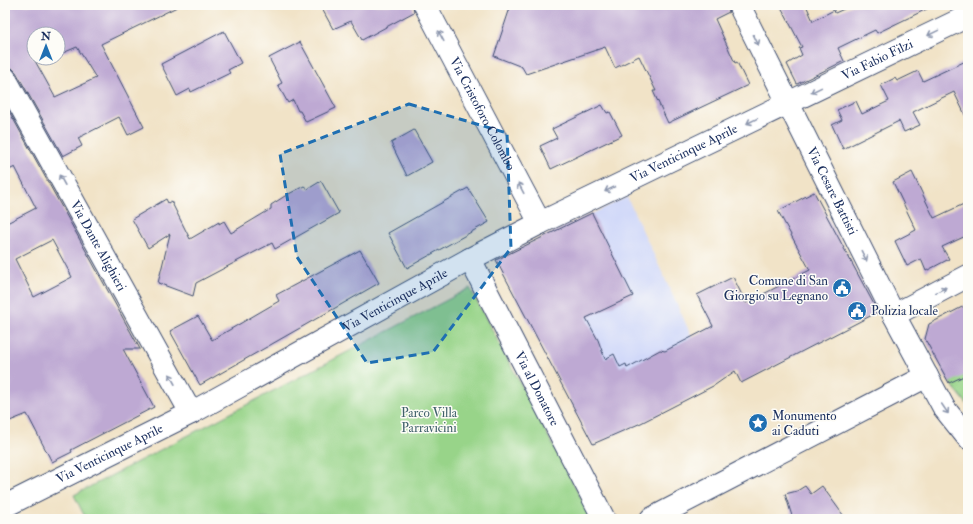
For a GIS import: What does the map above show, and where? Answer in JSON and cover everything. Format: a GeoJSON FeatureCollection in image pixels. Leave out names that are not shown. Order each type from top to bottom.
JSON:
{"type":"FeatureCollection","features":[{"type":"Feature","properties":{"kind":"street","name":"Via Cristoforo Colombo"},"geometry":{"type":"LineString","coordinates":[[425,5],[540,223]]}},
{"type":"Feature","properties":{"kind":"street","name":"Via Cesare Battisti"},"geometry":{"type":"LineString","coordinates":[[739,5],[787,104],[894,315],[944,408],[968,438]]}},
{"type":"Feature","properties":{"kind":"street","name":"Via Fabio Filzi"},"geometry":{"type":"LineString","coordinates":[[787,104],[968,16]]}},
{"type":"Feature","properties":{"kind":"street","name":"Via Dante Alighieri"},"geometry":{"type":"LineString","coordinates":[[5,78],[191,413]]}},
{"type":"Feature","properties":{"kind":"street","name":"Via Venticinque Aprile"},"geometry":{"type":"LineString","coordinates":[[6,504],[191,413],[470,259],[540,223],[787,104]]}},
{"type":"Feature","properties":{"kind":"street","name":"Via al Donatore"},"geometry":{"type":"LineString","coordinates":[[470,259],[604,519]]}},
{"type":"Feature","properties":{"kind":"street"},"geometry":{"type":"LineString","coordinates":[[894,315],[968,276]]}},
{"type":"Feature","properties":{"kind":"street"},"geometry":{"type":"LineString","coordinates":[[651,519],[927,376]]}},
{"type":"Feature","properties":{"kind":"highlighted area"},"geometry":{"type":"Polygon","coordinates":[[[409,104],[507,133],[511,248],[433,352],[367,363],[297,257],[280,154],[409,104]]]}},
{"type":"Feature","properties":{"kind":"shaded area"},"geometry":{"type":"Polygon","coordinates":[[[627,197],[692,337],[716,384],[641,423],[593,444],[496,260],[627,197]]]}},
{"type":"Feature","properties":{"kind":"green space","name":"Parco Villa Parravicini"},"geometry":{"type":"Polygon","coordinates":[[[470,288],[592,519],[86,519],[74,495],[470,288]]]}},
{"type":"Feature","properties":{"kind":"green space"},"geometry":{"type":"Polygon","coordinates":[[[968,367],[968,405],[946,378],[968,367]]]}},
{"type":"Feature","properties":{"kind":"building"},"geometry":{"type":"Polygon","coordinates":[[[5,5],[181,5],[101,44],[144,127],[128,135],[119,117],[78,138],[82,146],[63,156],[16,72],[12,68],[5,66],[5,5]]]}},
{"type":"Feature","properties":{"kind":"building"},"geometry":{"type":"Polygon","coordinates":[[[320,5],[413,5],[414,12],[362,40],[351,21],[333,29],[320,5]]]}},
{"type":"Feature","properties":{"kind":"building"},"geometry":{"type":"Polygon","coordinates":[[[511,5],[727,5],[729,12],[715,19],[735,63],[737,62],[748,85],[668,123],[653,91],[656,91],[639,56],[615,68],[605,47],[526,74],[522,67],[494,56],[511,5]]]}},
{"type":"Feature","properties":{"kind":"building"},"geometry":{"type":"Polygon","coordinates":[[[780,5],[806,5],[813,21],[834,10],[835,13],[853,5],[935,5],[877,33],[875,30],[838,48],[844,61],[797,84],[787,64],[802,55],[799,48],[802,47],[780,5]]]}},
{"type":"Feature","properties":{"kind":"building"},"geometry":{"type":"Polygon","coordinates":[[[224,31],[241,63],[228,70],[230,73],[191,92],[190,89],[177,96],[161,64],[224,31]]]}},
{"type":"Feature","properties":{"kind":"building"},"geometry":{"type":"Polygon","coordinates":[[[300,42],[336,108],[306,122],[300,111],[298,111],[293,100],[288,103],[278,85],[282,83],[269,58],[300,42]]]}},
{"type":"Feature","properties":{"kind":"building"},"geometry":{"type":"Polygon","coordinates":[[[968,60],[968,121],[954,92],[913,112],[920,125],[904,132],[899,121],[843,149],[832,125],[842,120],[837,110],[856,101],[862,114],[889,101],[881,85],[895,78],[897,81],[918,71],[923,81],[968,60]]]}},
{"type":"Feature","properties":{"kind":"building"},"geometry":{"type":"Polygon","coordinates":[[[5,104],[140,349],[123,349],[154,407],[71,450],[72,452],[52,462],[27,414],[5,423],[5,224],[36,208],[15,167],[5,172],[5,104]],[[52,240],[15,259],[34,297],[72,277],[52,240]]]}},
{"type":"Feature","properties":{"kind":"building"},"geometry":{"type":"Polygon","coordinates":[[[602,105],[607,113],[610,112],[622,135],[551,169],[540,146],[557,138],[552,129],[602,105]]]}},
{"type":"Feature","properties":{"kind":"building"},"geometry":{"type":"Polygon","coordinates":[[[414,130],[432,162],[407,176],[391,143],[414,130]]]}},
{"type":"Feature","properties":{"kind":"building"},"geometry":{"type":"Polygon","coordinates":[[[912,172],[934,218],[968,202],[968,235],[942,247],[949,259],[926,271],[921,259],[907,266],[895,241],[916,230],[893,182],[912,172]]]}},
{"type":"Feature","properties":{"kind":"building"},"geometry":{"type":"Polygon","coordinates":[[[321,181],[339,213],[275,249],[272,243],[196,283],[193,296],[158,283],[170,234],[148,248],[132,219],[166,199],[168,203],[171,201],[190,239],[219,222],[219,224],[224,221],[231,233],[271,209],[271,205],[285,196],[304,186],[308,189],[321,181]]]}},
{"type":"Feature","properties":{"kind":"building"},"geometry":{"type":"Polygon","coordinates":[[[468,188],[489,222],[407,268],[388,233],[468,188]]]}},
{"type":"Feature","properties":{"kind":"building"},"geometry":{"type":"Polygon","coordinates":[[[814,192],[878,312],[741,383],[735,371],[715,385],[641,423],[593,444],[496,260],[592,213],[633,296],[586,318],[598,340],[605,359],[614,354],[620,367],[626,364],[627,368],[660,350],[665,351],[713,326],[697,295],[733,277],[746,303],[810,270],[778,211],[814,192]]]}},
{"type":"Feature","properties":{"kind":"building"},"geometry":{"type":"Polygon","coordinates":[[[360,250],[379,283],[200,385],[170,331],[198,316],[212,340],[279,301],[276,295],[360,250]]]}},
{"type":"Feature","properties":{"kind":"building"},"geometry":{"type":"Polygon","coordinates":[[[968,304],[968,374],[949,383],[925,339],[929,324],[968,304]]]}},
{"type":"Feature","properties":{"kind":"building"},"geometry":{"type":"Polygon","coordinates":[[[805,486],[811,494],[822,486],[846,519],[793,519],[785,494],[797,491],[805,486]]]}},
{"type":"Feature","properties":{"kind":"place","name":"Comune di San Giorgio su Legnano"},"geometry":{"type":"Point","coordinates":[842,288]}},
{"type":"Feature","properties":{"kind":"place","name":"Polizia locale"},"geometry":{"type":"Point","coordinates":[857,311]}},
{"type":"Feature","properties":{"kind":"place","name":"Monumento ai Caduti"},"geometry":{"type":"Point","coordinates":[758,423]}}]}
